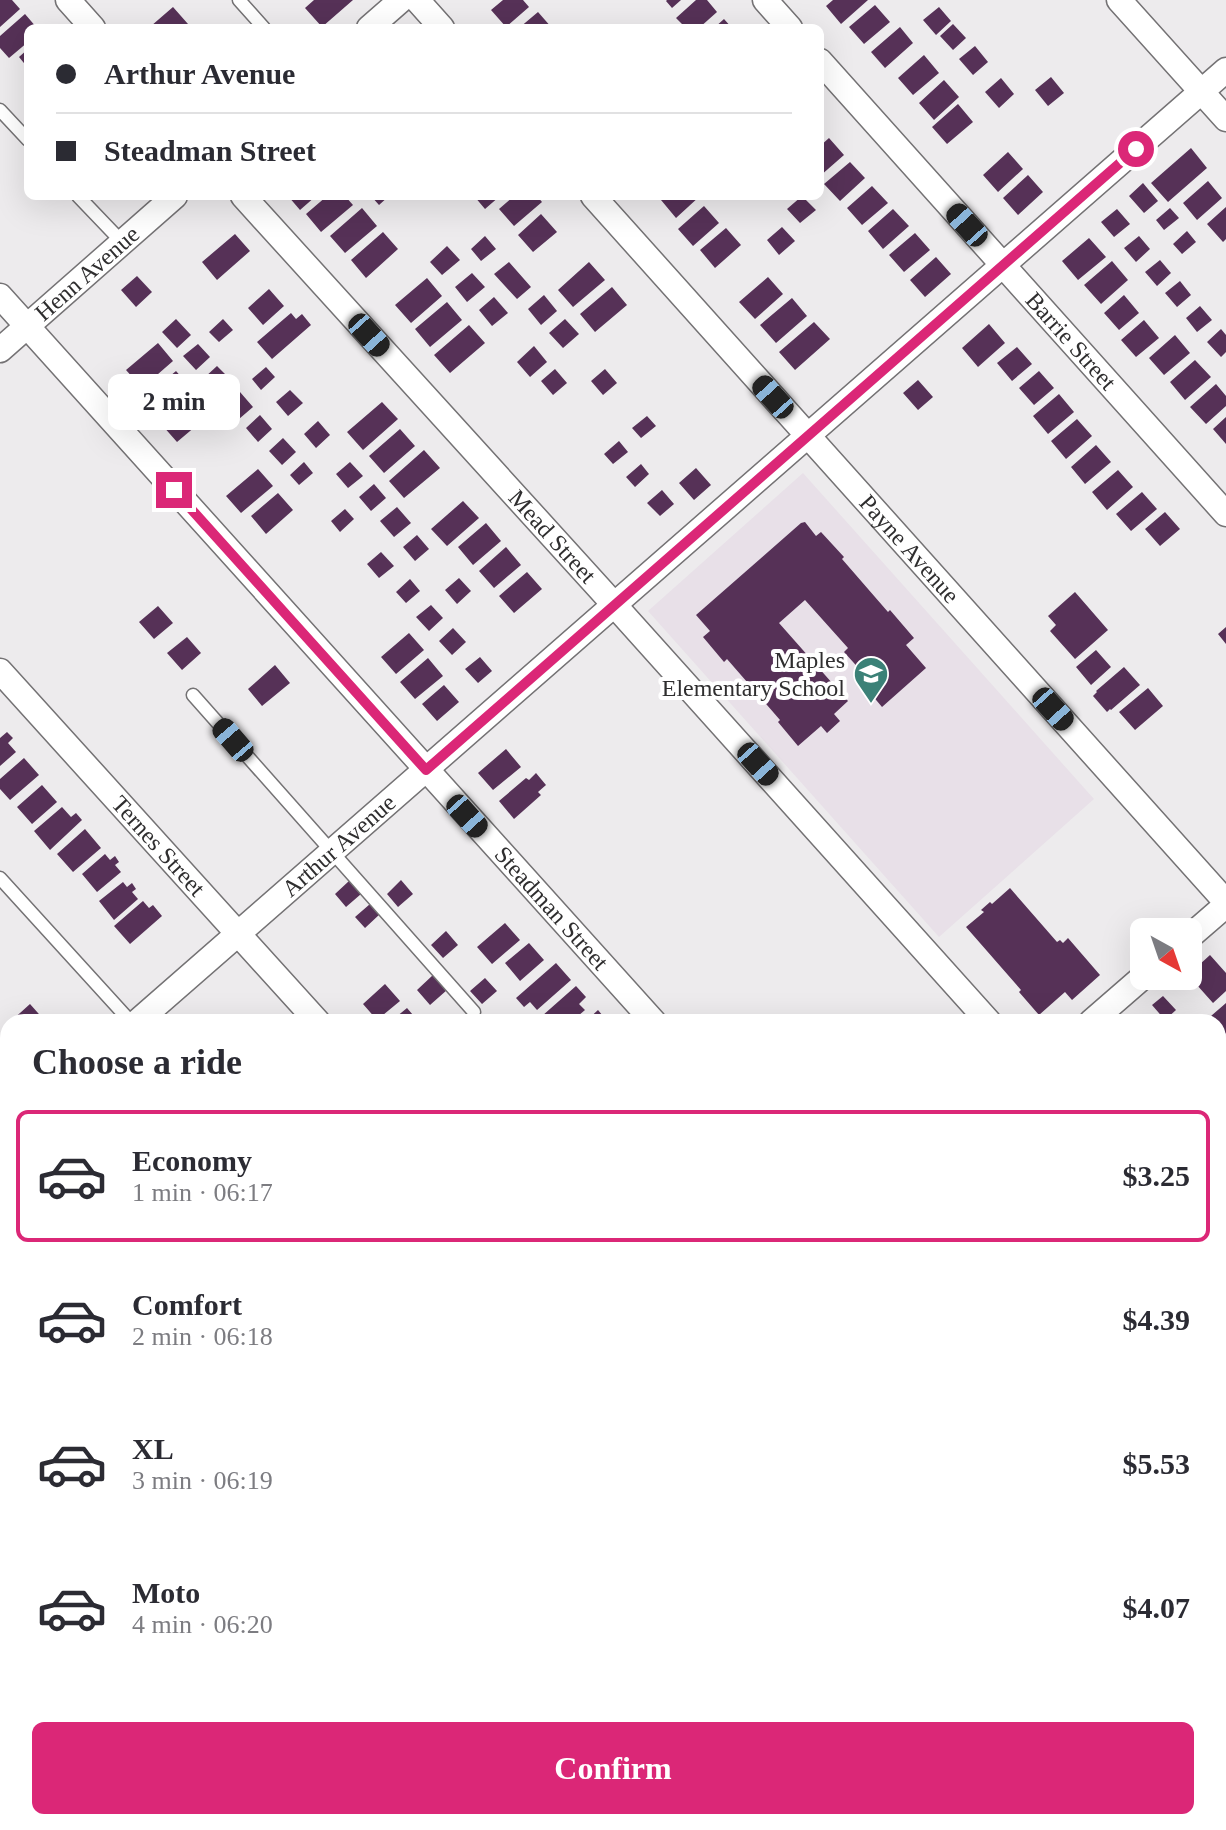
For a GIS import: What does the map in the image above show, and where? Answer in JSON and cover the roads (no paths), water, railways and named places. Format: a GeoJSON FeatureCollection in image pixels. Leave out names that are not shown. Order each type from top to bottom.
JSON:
{"type":"FeatureCollection","features":[{"type":"Feature","properties":{"kind":"street"},"geometry":{"type":"LineString","coordinates":[[68,0],[89,24]]}},
{"type":"Feature","properties":{"kind":"street"},"geometry":{"type":"LineString","coordinates":[[374,24],[401,0]]}},
{"type":"Feature","properties":{"kind":"street"},"geometry":{"type":"LineString","coordinates":[[417,0],[438,24]]}},
{"type":"Feature","properties":{"kind":"street"},"geometry":{"type":"LineString","coordinates":[[765,0],[786,24]]}},
{"type":"Feature","properties":{"kind":"street"},"geometry":{"type":"LineString","coordinates":[[1119,0],[1226,119]]}},
{"type":"Feature","properties":{"kind":"street","name":"Barrie Street"},"geometry":{"type":"LineString","coordinates":[[824,65],[1226,514]]}},
{"type":"Feature","properties":{"kind":"street","name":"Arthur Avenue"},"geometry":{"type":"LineString","coordinates":[[146,1014],[1226,70]]}},
{"type":"Feature","properties":{"kind":"street","name":"Henn Avenue"},"geometry":{"type":"LineString","coordinates":[[0,350],[170,200]]}},
{"type":"Feature","properties":{"kind":"street","name":"Mead Street"},"geometry":{"type":"LineString","coordinates":[[247,200],[615,604],[982,1014]]}},
{"type":"Feature","properties":{"kind":"street","name":"Payne Avenue"},"geometry":{"type":"LineString","coordinates":[[597,200],[1226,903]]}},
{"type":"Feature","properties":{"kind":"street","name":"Steadman Street"},"geometry":{"type":"LineString","coordinates":[[0,296],[647,1014]]}},
{"type":"Feature","properties":{"kind":"street","name":"Ternes Street"},"geometry":{"type":"LineString","coordinates":[[0,671],[311,1014]]}},
{"type":"Feature","properties":{"kind":"street"},"geometry":{"type":"LineString","coordinates":[[1202,925],[1226,903]]}},
{"type":"Feature","properties":{"kind":"street"},"geometry":{"type":"LineString","coordinates":[[1100,1014],[1130,988]]}},
{"type":"Feature","properties":{"kind":"lane"},"geometry":{"type":"LineString","coordinates":[[239,0],[260,24]]}},
{"type":"Feature","properties":{"kind":"lane"},"geometry":{"type":"LineString","coordinates":[[0,110],[24,136]]}},
{"type":"Feature","properties":{"kind":"lane"},"geometry":{"type":"LineString","coordinates":[[82,200],[122,242]]}},
{"type":"Feature","properties":{"kind":"lane"},"geometry":{"type":"LineString","coordinates":[[193,695],[474,1012]]}},
{"type":"Feature","properties":{"kind":"lane"},"geometry":{"type":"LineString","coordinates":[[0,878],[124,1014]]}},
{"type":"Feature","properties":{"kind":"place","name":"Maples Elementary School"},"geometry":{"type":"Point","coordinates":[871,705]}}]}
